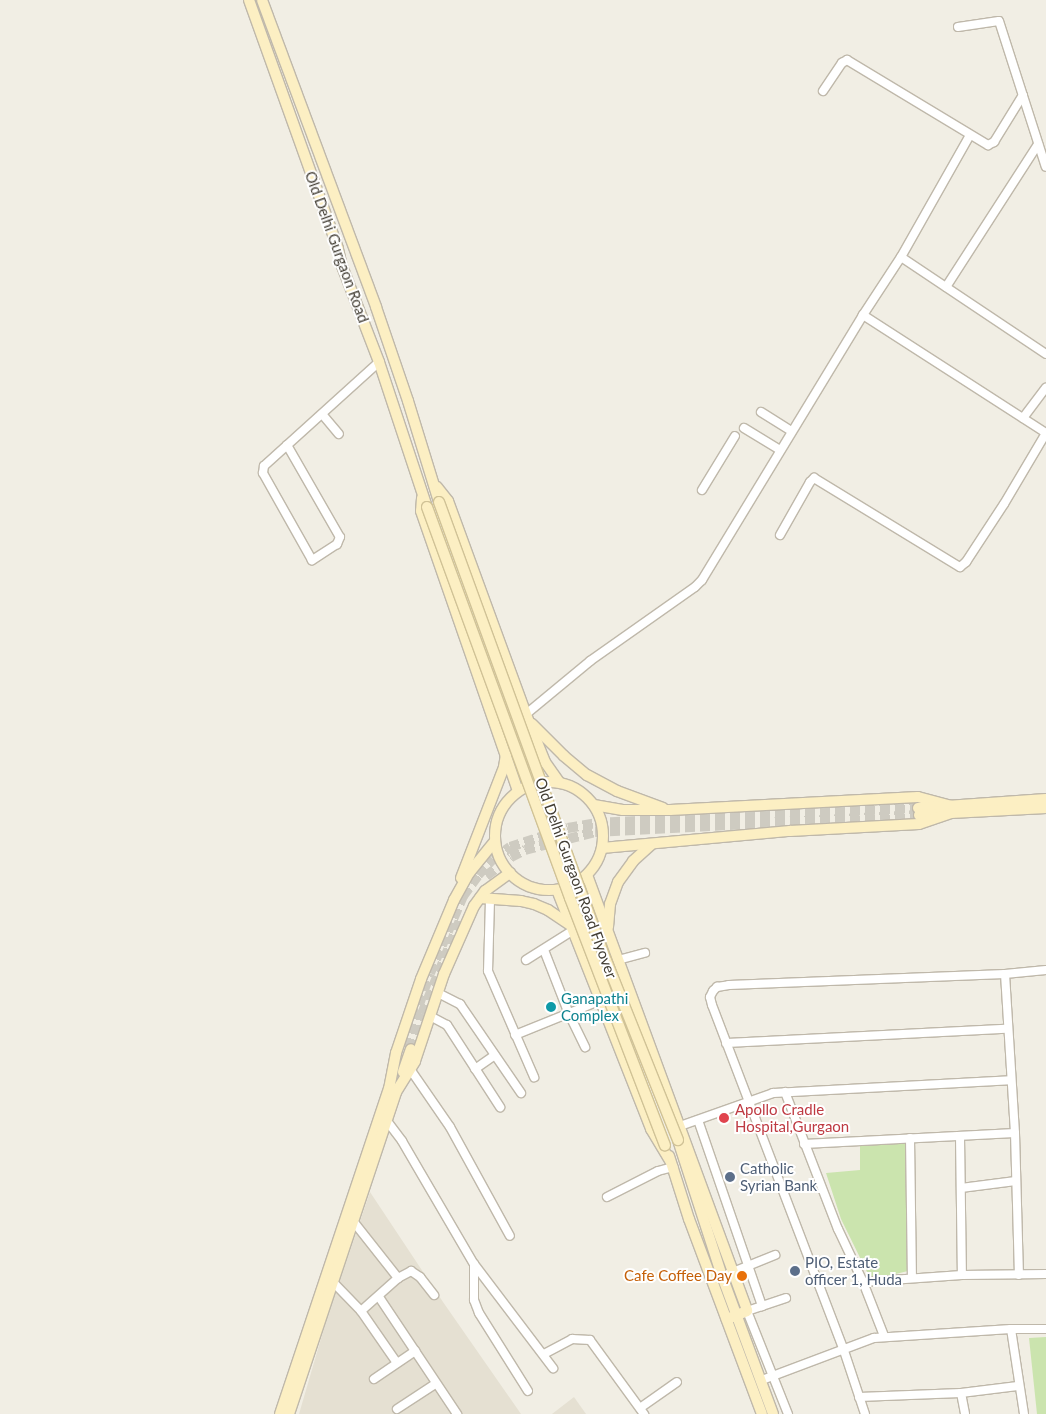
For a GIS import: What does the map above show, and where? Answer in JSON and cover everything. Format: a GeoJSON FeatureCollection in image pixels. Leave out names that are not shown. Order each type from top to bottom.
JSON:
{"type":"FeatureCollection","features":[{"type":"Feature","properties":{"kind":"main road","name":"Old Delhi Gurgaon Road"},"geometry":{"type":"LineString","coordinates":[[249,0],[338,249],[342,266],[379,362],[423,494]]}},
{"type":"Feature","properties":{"kind":"main road","name":"Old Delhi Gurgaon Road"},"geometry":{"type":"LineString","coordinates":[[262,0],[376,306],[408,401],[431,480]]}},
{"type":"Feature","properties":{"kind":"main road","name":"Old Delhi Gurgaon Road Flyover"},"geometry":{"type":"LineString","coordinates":[[431,480],[606,960],[678,1140],[722,1276]]}},
{"type":"Feature","properties":{"kind":"main road"},"geometry":{"type":"LineString","coordinates":[[431,480],[448,501],[545,762],[559,782]]}},
{"type":"Feature","properties":{"kind":"main road","name":"Old Delhi Gurgaon Road Flyover"},"geometry":{"type":"LineString","coordinates":[[423,494],[573,906],[672,1164]]}},
{"type":"Feature","properties":{"kind":"main road"},"geometry":{"type":"LineString","coordinates":[[423,494],[422,512],[506,752],[518,792]]}},
{"type":"Feature","properties":{"kind":"main road"},"geometry":{"type":"LineString","coordinates":[[528,718],[564,756],[600,783],[670,810]]}},
{"type":"Feature","properties":{"kind":"main road"},"geometry":{"type":"LineString","coordinates":[[289,1414],[329,1278],[353,1221],[387,1121],[393,1091],[396,1053],[420,979],[454,900],[504,768],[506,752]]}},
{"type":"Feature","properties":{"kind":"main road"},"geometry":{"type":"LineString","coordinates":[[559,782],[583,793],[594,805],[603,826],[602,848],[596,864],[587,875],[570,886],[558,890],[530,887],[510,873],[500,860],[495,841],[497,820],[502,808],[518,792],[533,784],[559,782]]}},
{"type":"Feature","properties":{"kind":"main road"},"geometry":{"type":"LineString","coordinates":[[594,805],[623,810],[670,810],[918,797],[951,810]]}},
{"type":"Feature","properties":{"kind":"main road"},"geometry":{"type":"LineString","coordinates":[[602,848],[790,831],[919,824],[951,810],[1046,800]]}},
{"type":"Feature","properties":{"kind":"main road"},"geometry":{"type":"LineString","coordinates":[[919,811],[1046,808]]}},
{"type":"Feature","properties":{"kind":"main road"},"geometry":{"type":"LineString","coordinates":[[454,900],[469,872],[495,841]]}},
{"type":"Feature","properties":{"kind":"main road"},"geometry":{"type":"LineString","coordinates":[[609,936],[610,904],[618,882],[633,861],[653,844]]}},
{"type":"Feature","properties":{"kind":"main road"},"geometry":{"type":"LineString","coordinates":[[393,1091],[410,1069],[438,993],[471,913],[485,899],[492,885],[510,873]]}},
{"type":"Feature","properties":{"kind":"main road"},"geometry":{"type":"LineString","coordinates":[[587,875],[747,1311],[731,1317]]}},
{"type":"Feature","properties":{"kind":"main road"},"geometry":{"type":"LineString","coordinates":[[558,890],[599,1001],[655,1138],[672,1164],[689,1219],[731,1317],[762,1380],[773,1414]]}},
{"type":"Feature","properties":{"kind":"main road"},"geometry":{"type":"LineString","coordinates":[[485,899],[520,901],[534,904],[548,910],[572,928]]}},
{"type":"Feature","properties":{"kind":"main road"},"geometry":{"type":"LineString","coordinates":[[280,1414],[329,1278],[407,1048]]}},
{"type":"Feature","properties":{"kind":"main road"},"geometry":{"type":"LineString","coordinates":[[722,1276],[731,1317],[762,1414]]}},
{"type":"Feature","properties":{"kind":"street"},"geometry":{"type":"LineString","coordinates":[[958,27],[999,22],[1046,167]]}},
{"type":"Feature","properties":{"kind":"street"},"geometry":{"type":"LineString","coordinates":[[823,91],[842,63],[847,60],[984,144],[990,145],[1023,95]]}},
{"type":"Feature","properties":{"kind":"street"},"geometry":{"type":"LineString","coordinates":[[528,718],[590,661],[695,587],[702,580],[863,315],[901,257],[970,135]]}},
{"type":"Feature","properties":{"kind":"street"},"geometry":{"type":"LineString","coordinates":[[946,287],[1038,144]]}},
{"type":"Feature","properties":{"kind":"street"},"geometry":{"type":"LineString","coordinates":[[901,257],[998,320],[1046,354]]}},
{"type":"Feature","properties":{"kind":"street"},"geometry":{"type":"LineString","coordinates":[[780,535],[814,478],[946,560],[962,566],[1004,504],[1046,432],[863,315]]}},
{"type":"Feature","properties":{"kind":"street"},"geometry":{"type":"LineString","coordinates":[[288,445],[340,537],[337,544],[312,560],[263,473],[264,466],[379,362]]}},
{"type":"Feature","properties":{"kind":"street"},"geometry":{"type":"LineString","coordinates":[[1023,418],[1046,388]]}},
{"type":"Feature","properties":{"kind":"street"},"geometry":{"type":"LineString","coordinates":[[761,412],[792,431]]}},
{"type":"Feature","properties":{"kind":"street"},"geometry":{"type":"LineString","coordinates":[[322,414],[339,434]]}},
{"type":"Feature","properties":{"kind":"street"},"geometry":{"type":"LineString","coordinates":[[744,428],[780,450]]}},
{"type":"Feature","properties":{"kind":"street"},"geometry":{"type":"LineString","coordinates":[[702,490],[735,436]]}},
{"type":"Feature","properties":{"kind":"street"},"geometry":{"type":"LineString","coordinates":[[485,899],[488,968],[534,1077]]}},
{"type":"Feature","properties":{"kind":"street"},"geometry":{"type":"LineString","coordinates":[[526,960],[544,950],[572,928]]}},
{"type":"Feature","properties":{"kind":"street"},"geometry":{"type":"LineString","coordinates":[[544,950],[569,1014],[585,1047]]}},
{"type":"Feature","properties":{"kind":"street"},"geometry":{"type":"LineString","coordinates":[[618,960],[645,953]]}},
{"type":"Feature","properties":{"kind":"street"},"geometry":{"type":"LineString","coordinates":[[865,1414],[843,1348],[710,997],[718,987],[1004,974],[1046,970]]}},
{"type":"Feature","properties":{"kind":"street"},"geometry":{"type":"LineString","coordinates":[[1004,974],[1015,1133],[1019,1276]]}},
{"type":"Feature","properties":{"kind":"street"},"geometry":{"type":"LineString","coordinates":[[438,993],[460,1004],[521,1092]]}},
{"type":"Feature","properties":{"kind":"street"},"geometry":{"type":"LineString","coordinates":[[515,1035],[599,1001]]}},
{"type":"Feature","properties":{"kind":"street"},"geometry":{"type":"LineString","coordinates":[[430,1016],[447,1024],[500,1106]]}},
{"type":"Feature","properties":{"kind":"street"},"geometry":{"type":"LineString","coordinates":[[726,1043],[1007,1029]]}},
{"type":"Feature","properties":{"kind":"street"},"geometry":{"type":"LineString","coordinates":[[475,1069],[495,1055]]}},
{"type":"Feature","properties":{"kind":"street"},"geometry":{"type":"LineString","coordinates":[[410,1069],[450,1127],[510,1236]]}},
{"type":"Feature","properties":{"kind":"street"},"geometry":{"type":"LineString","coordinates":[[680,1126],[749,1100],[785,1092],[1010,1080]]}},
{"type":"Feature","properties":{"kind":"street"},"geometry":{"type":"LineString","coordinates":[[785,1092],[838,1228],[863,1282],[884,1336]]}},
{"type":"Feature","properties":{"kind":"street"},"geometry":{"type":"LineString","coordinates":[[698,1120],[762,1306]]}},
{"type":"Feature","properties":{"kind":"street"},"geometry":{"type":"LineString","coordinates":[[387,1121],[402,1141],[474,1264],[553,1368]]}},
{"type":"Feature","properties":{"kind":"street"},"geometry":{"type":"LineString","coordinates":[[804,1144],[1015,1133]]}},
{"type":"Feature","properties":{"kind":"street"},"geometry":{"type":"LineString","coordinates":[[960,1137],[962,1276]]}},
{"type":"Feature","properties":{"kind":"street"},"geometry":{"type":"LineString","coordinates":[[910,1138],[912,1278]]}},
{"type":"Feature","properties":{"kind":"street"},"geometry":{"type":"LineString","coordinates":[[607,1196],[672,1164]]}},
{"type":"Feature","properties":{"kind":"street"},"geometry":{"type":"LineString","coordinates":[[961,1188],[1016,1182]]}},
{"type":"Feature","properties":{"kind":"street"},"geometry":{"type":"LineString","coordinates":[[353,1221],[398,1278]]}},
{"type":"Feature","properties":{"kind":"street"},"geometry":{"type":"LineString","coordinates":[[722,1276],[775,1255]]}},
{"type":"Feature","properties":{"kind":"street"},"geometry":{"type":"LineString","coordinates":[[474,1264],[474,1300],[479,1314],[528,1391]]}},
{"type":"Feature","properties":{"kind":"street"},"geometry":{"type":"LineString","coordinates":[[361,1312],[398,1278],[411,1271],[416,1273],[434,1295]]}},
{"type":"Feature","properties":{"kind":"street"},"geometry":{"type":"LineString","coordinates":[[863,1282],[912,1278],[1046,1274]]}},
{"type":"Feature","properties":{"kind":"street"},"geometry":{"type":"LineString","coordinates":[[329,1278],[361,1312],[397,1363]]}},
{"type":"Feature","properties":{"kind":"street"},"geometry":{"type":"LineString","coordinates":[[379,1297],[435,1384],[457,1414]]}},
{"type":"Feature","properties":{"kind":"street"},"geometry":{"type":"LineString","coordinates":[[786,1298],[747,1311],[788,1414]]}},
{"type":"Feature","properties":{"kind":"street"},"geometry":{"type":"LineString","coordinates":[[1011,1329],[1018,1386],[1024,1414]]}},
{"type":"Feature","properties":{"kind":"street"},"geometry":{"type":"LineString","coordinates":[[762,1380],[843,1348],[884,1336],[1011,1329],[1046,1329]]}},
{"type":"Feature","properties":{"kind":"street"},"geometry":{"type":"LineString","coordinates":[[544,1354],[572,1339],[590,1340],[642,1411],[678,1382]]}},
{"type":"Feature","properties":{"kind":"street"},"geometry":{"type":"LineString","coordinates":[[374,1379],[414,1351]]}},
{"type":"Feature","properties":{"kind":"street"},"geometry":{"type":"LineString","coordinates":[[397,1408],[435,1384]]}},
{"type":"Feature","properties":{"kind":"street"},"geometry":{"type":"LineString","coordinates":[[859,1397],[961,1393],[1018,1386]]}},
{"type":"Feature","properties":{"kind":"street"},"geometry":{"type":"LineString","coordinates":[[961,1393],[965,1414]]}},
{"type":"Feature","properties":{"kind":"shaded area"},"geometry":{"type":"Polygon","coordinates":[[[370,1192],[443,1302],[521,1414],[299,1414],[327,1318],[370,1192]]]}},
{"type":"Feature","properties":{"kind":"shaded area"},"geometry":{"type":"Polygon","coordinates":[[[574,1397],[586,1414],[552,1414],[574,1397]]]}},
{"type":"Feature","properties":{"kind":"green space"},"geometry":{"type":"Polygon","coordinates":[[[910,1141],[912,1270],[871,1280],[841,1219],[826,1173],[860,1170],[860,1143],[910,1141]]]}},
{"type":"Feature","properties":{"kind":"green space"},"geometry":{"type":"Polygon","coordinates":[[[1046,1337],[1046,1414],[1037,1414],[1029,1338],[1046,1337]]]}},
{"type":"Feature","properties":{"kind":"tunnel"},"geometry":{"type":"LineString","coordinates":[[404,1047],[430,973],[463,896],[478,875],[493,859],[510,847],[568,828],[595,823],[918,808]]}},
{"type":"Feature","properties":{"kind":"tunnel"},"geometry":{"type":"LineString","coordinates":[[486,876],[511,857],[525,850],[595,832],[919,815]]}},
{"type":"Feature","properties":{"kind":"tunnel"},"geometry":{"type":"LineString","coordinates":[[411,1049],[422,1014],[461,918]]}},
{"type":"Feature","properties":{"kind":"place","name":"Ganapathi Complex"},"geometry":{"type":"Point","coordinates":[551,1007]}},
{"type":"Feature","properties":{"kind":"place","name":"Apollo Cradle Hospital,Gurgaon"},"geometry":{"type":"Point","coordinates":[724,1118]}},
{"type":"Feature","properties":{"kind":"place","name":"Catholic Syrian Bank"},"geometry":{"type":"Point","coordinates":[730,1177]}},
{"type":"Feature","properties":{"kind":"place","name":"PIO, Estate officer 1, Huda"},"geometry":{"type":"Point","coordinates":[795,1271]}},
{"type":"Feature","properties":{"kind":"place","name":"Cafe Coffee Day"},"geometry":{"type":"Point","coordinates":[742,1276]}}]}
